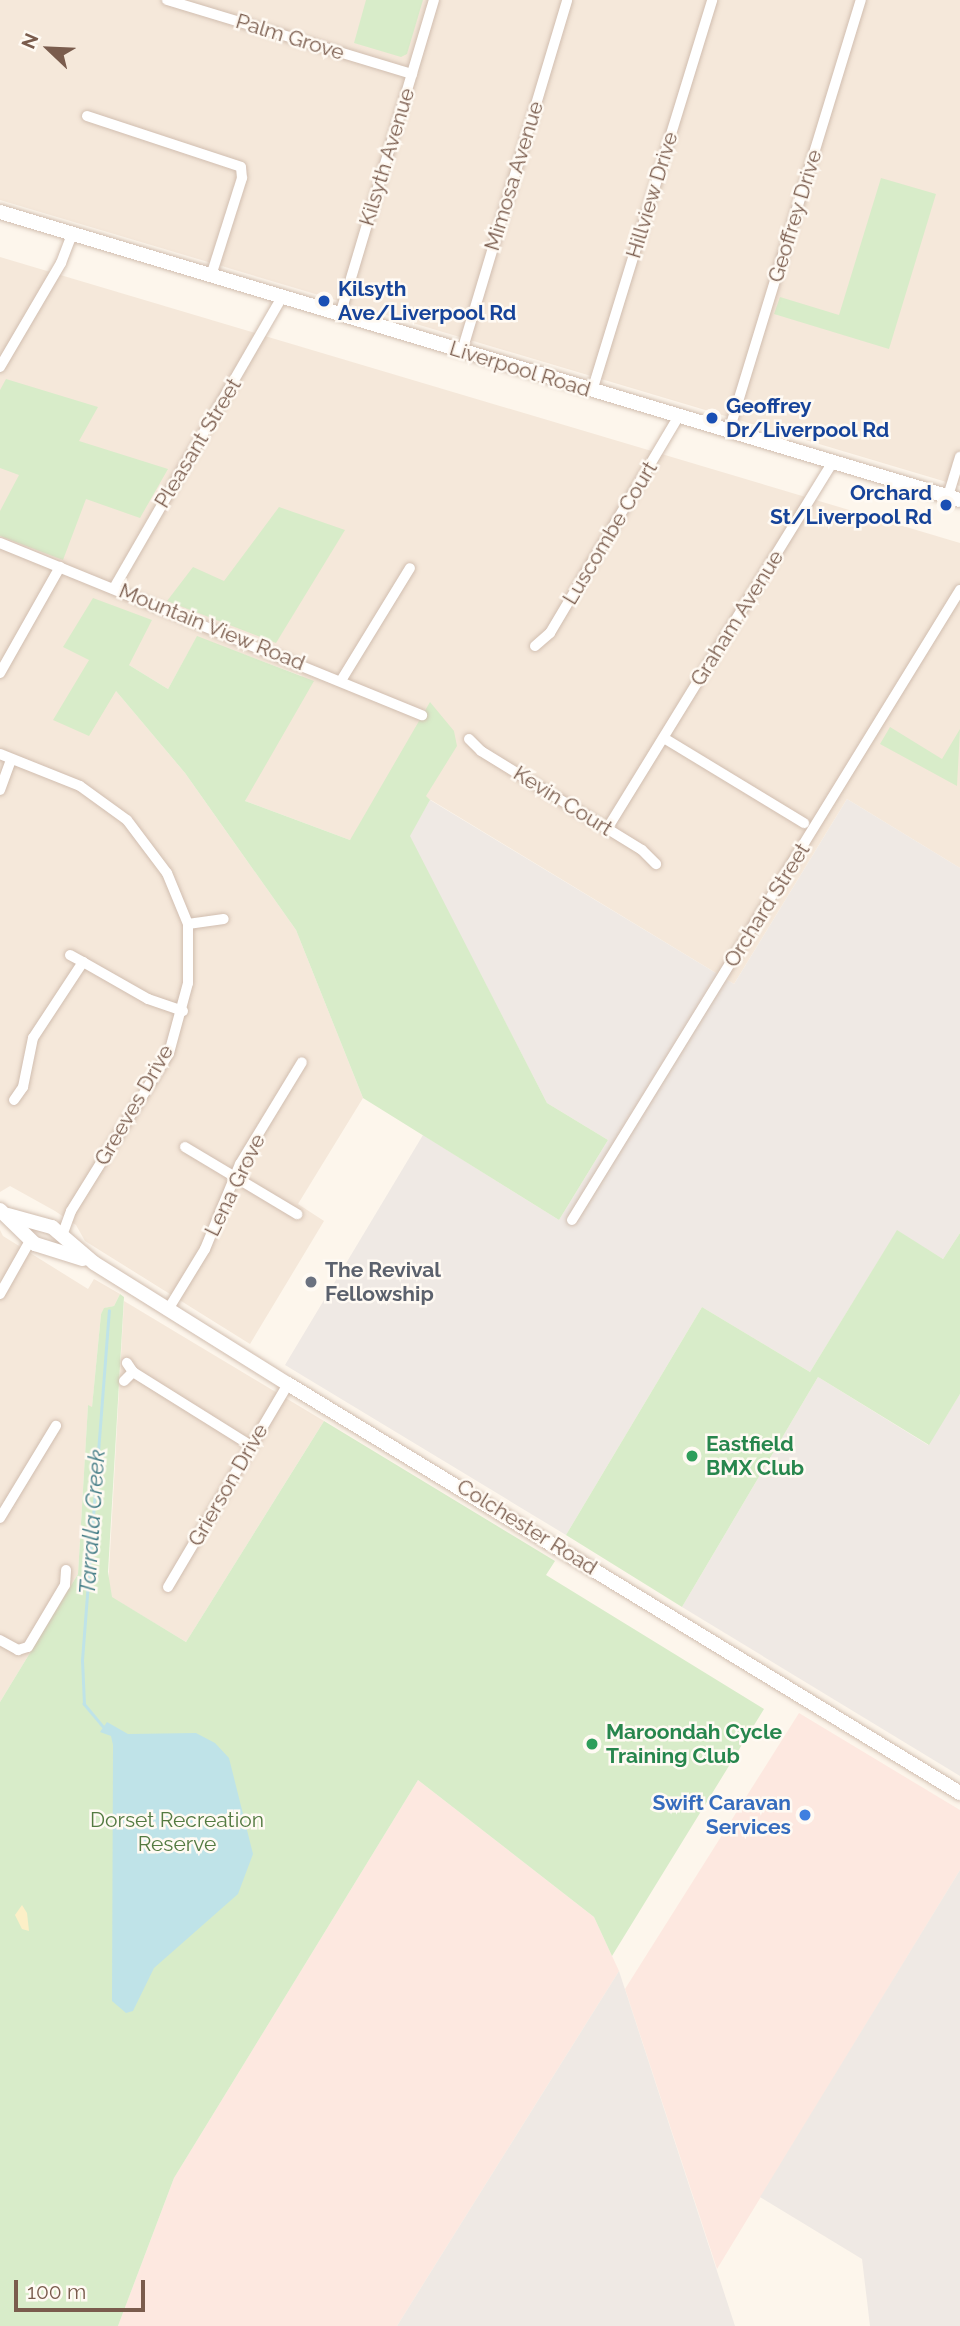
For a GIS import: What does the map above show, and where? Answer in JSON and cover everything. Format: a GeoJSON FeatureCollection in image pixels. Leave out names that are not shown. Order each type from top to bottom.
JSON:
{"type":"FeatureCollection","features":[{"type":"Feature","properties":{"kind":"main road","name":"Liverpool Road"},"geometry":{"type":"LineString","coordinates":[[0,212],[954,498]]}},
{"type":"Feature","properties":{"kind":"main road","name":"Colchester Road"},"geometry":{"type":"LineString","coordinates":[[4,1213],[169,1308],[288,1384],[960,1793]]}},
{"type":"Feature","properties":{"kind":"street","name":"Palm Grove"},"geometry":{"type":"LineString","coordinates":[[167,0],[412,74]]}},
{"type":"Feature","properties":{"kind":"street","name":"Kilsyth Avenue"},"geometry":{"type":"LineString","coordinates":[[340,315],[434,0]]}},
{"type":"Feature","properties":{"kind":"street","name":"Mimosa Avenue"},"geometry":{"type":"LineString","coordinates":[[461,351],[567,0]]}},
{"type":"Feature","properties":{"kind":"street","name":"Hillview Drive"},"geometry":{"type":"LineString","coordinates":[[592,391],[712,0]]}},
{"type":"Feature","properties":{"kind":"street","name":"Geoffrey Drive"},"geometry":{"type":"LineString","coordinates":[[729,431],[861,0]]}},
{"type":"Feature","properties":{"kind":"street"},"geometry":{"type":"LineString","coordinates":[[87,116],[241,167],[242,178],[211,276]]}},
{"type":"Feature","properties":{"kind":"street"},"geometry":{"type":"LineString","coordinates":[[0,368],[61,263],[72,235]]}},
{"type":"Feature","properties":{"kind":"street","name":"Pleasant Street"},"geometry":{"type":"LineString","coordinates":[[114,588],[282,297]]}},
{"type":"Feature","properties":{"kind":"street","name":"Luscombe Court"},"geometry":{"type":"LineString","coordinates":[[535,646],[550,633],[679,416]]}},
{"type":"Feature","properties":{"kind":"street"},"geometry":{"type":"LineString","coordinates":[[954,498],[960,457]]}},
{"type":"Feature","properties":{"kind":"street","name":"Graham Avenue"},"geometry":{"type":"LineString","coordinates":[[607,829],[832,463]]}},
{"type":"Feature","properties":{"kind":"street","name":"Mountain View Road"},"geometry":{"type":"LineString","coordinates":[[0,543],[342,679],[422,715]]}},
{"type":"Feature","properties":{"kind":"street"},"geometry":{"type":"LineString","coordinates":[[0,673],[60,567]]}},
{"type":"Feature","properties":{"kind":"street"},"geometry":{"type":"LineString","coordinates":[[342,679],[410,568]]}},
{"type":"Feature","properties":{"kind":"street","name":"Orchard Street"},"geometry":{"type":"LineString","coordinates":[[572,1220],[960,590]]}},
{"type":"Feature","properties":{"kind":"street","name":"Kevin Court"},"geometry":{"type":"LineString","coordinates":[[469,738],[481,751],[642,850],[656,864]]}},
{"type":"Feature","properties":{"kind":"street"},"geometry":{"type":"LineString","coordinates":[[664,738],[804,823]]}},
{"type":"Feature","properties":{"kind":"street","name":"Greeves Drive"},"geometry":{"type":"LineString","coordinates":[[0,754],[80,786],[127,820],[167,873],[188,924],[188,983],[183,1011],[169,1053],[71,1211],[47,1237],[21,1259],[0,1294]]}},
{"type":"Feature","properties":{"kind":"street"},"geometry":{"type":"LineString","coordinates":[[0,790],[11,759]]}},
{"type":"Feature","properties":{"kind":"street"},"geometry":{"type":"LineString","coordinates":[[188,924],[224,919]]}},
{"type":"Feature","properties":{"kind":"street"},"geometry":{"type":"LineString","coordinates":[[71,955],[148,999],[183,1011]]}},
{"type":"Feature","properties":{"kind":"street"},"geometry":{"type":"LineString","coordinates":[[14,1100],[23,1087],[33,1038],[83,962]]}},
{"type":"Feature","properties":{"kind":"street","name":"Lena Grove"},"geometry":{"type":"LineString","coordinates":[[169,1308],[205,1249],[234,1177],[302,1062]]}},
{"type":"Feature","properties":{"kind":"street"},"geometry":{"type":"LineString","coordinates":[[184,1147],[297,1214]]}},
{"type":"Feature","properties":{"kind":"street"},"geometry":{"type":"LineString","coordinates":[[124,1381],[130,1367],[250,1445]]}},
{"type":"Feature","properties":{"kind":"street","name":"Grierson Drive"},"geometry":{"type":"LineString","coordinates":[[168,1587],[288,1384]]}},
{"type":"Feature","properties":{"kind":"street"},"geometry":{"type":"LineString","coordinates":[[0,1518],[56,1426]]}},
{"type":"Feature","properties":{"kind":"street"},"geometry":{"type":"LineString","coordinates":[[0,1640],[18,1650],[28,1647],[65,1585],[66,1570]]}},
{"type":"Feature","properties":{"kind":"shaded area"},"geometry":{"type":"Polygon","coordinates":[[[0,0],[960,0],[960,486],[0,200],[0,0]]]}},
{"type":"Feature","properties":{"kind":"shaded area"},"geometry":{"type":"Polygon","coordinates":[[[0,257],[960,543],[960,868],[847,799],[734,984],[431,800],[350,840],[245,801],[302,676],[197,637],[168,689],[129,665],[90,660],[185,773],[296,930],[363,1098],[298,1204],[324,1221],[250,1344],[85,1241],[76,1225],[55,1211],[10,1186],[0,1192],[0,257]]]}},
{"type":"Feature","properties":{"kind":"shaded area"},"geometry":{"type":"Polygon","coordinates":[[[847,799],[960,868],[960,1233],[943,1259],[897,1231],[810,1372],[702,1307],[566,1535],[285,1365],[423,1135],[559,1220],[608,1140],[547,1103],[409,836],[430,800],[734,984],[847,799]]]}},
{"type":"Feature","properties":{"kind":"shaded area"},"geometry":{"type":"Polygon","coordinates":[[[0,1230],[3,1236],[88,1289],[94,1279],[120,1294],[114,1306],[105,1308],[101,1314],[92,1408],[88,1406],[78,1574],[0,1702],[0,1230]]]}},
{"type":"Feature","properties":{"kind":"shaded area"},"geometry":{"type":"Polygon","coordinates":[[[124,1301],[324,1421],[186,1642],[111,1597],[108,1589],[124,1301]]]}},
{"type":"Feature","properties":{"kind":"shaded area"},"geometry":{"type":"Polygon","coordinates":[[[818,1377],[928,1445],[960,1394],[960,1776],[682,1607],[818,1377]]]}},
{"type":"Feature","properties":{"kind":"shaded area","name":"Swift Caravan Services"},"geometry":{"type":"Polygon","coordinates":[[[799,1713],[960,1810],[960,1870],[717,2269],[625,1989],[799,1713]]]}},
{"type":"Feature","properties":{"kind":"shaded area"},"geometry":{"type":"Polygon","coordinates":[[[418,1780],[594,1917],[619,1971],[397,2326],[118,2326],[174,2178],[418,1780]]]}},
{"type":"Feature","properties":{"kind":"shaded area"},"geometry":{"type":"Polygon","coordinates":[[[960,1870],[960,2326],[870,2326],[862,2259],[760,2197],[960,1870]]]}},
{"type":"Feature","properties":{"kind":"shaded area"},"geometry":{"type":"Polygon","coordinates":[[[619,1971],[735,2326],[397,2326],[619,1971]]]}},
{"type":"Feature","properties":{"kind":"green space"},"geometry":{"type":"Polygon","coordinates":[[[366,0],[423,0],[407,54],[401,57],[354,43],[366,0]]]}},
{"type":"Feature","properties":{"kind":"green space"},"geometry":{"type":"Polygon","coordinates":[[[881,178],[936,194],[889,349],[774,314],[780,297],[839,315],[881,178]]]}},
{"type":"Feature","properties":{"kind":"green space"},"geometry":{"type":"Polygon","coordinates":[[[6,379],[98,407],[79,441],[168,469],[140,518],[86,499],[63,560],[0,536],[0,511],[19,475],[0,468],[0,390],[6,379]]]}},
{"type":"Feature","properties":{"kind":"green space"},"geometry":{"type":"Polygon","coordinates":[[[279,507],[345,530],[276,643],[167,601],[193,567],[224,581],[279,507]]]}},
{"type":"Feature","properties":{"kind":"green space"},"geometry":{"type":"Polygon","coordinates":[[[93,598],[152,620],[129,665],[168,689],[197,636],[314,681],[245,801],[350,840],[430,702],[454,731],[457,746],[426,796],[430,800],[410,836],[547,1103],[608,1140],[559,1220],[363,1098],[296,930],[185,773],[116,691],[89,736],[53,720],[89,660],[63,647],[93,598]]]}},
{"type":"Feature","properties":{"kind":"green space"},"geometry":{"type":"Polygon","coordinates":[[[890,727],[942,759],[960,729],[957,786],[880,744],[890,727]]]}},
{"type":"Feature","properties":{"kind":"green space","name":"Eastfield BMX Club"},"geometry":{"type":"Polygon","coordinates":[[[897,1230],[943,1259],[960,1233],[960,1394],[929,1445],[818,1377],[682,1607],[566,1535],[702,1307],[810,1372],[897,1230]]]}},
{"type":"Feature","properties":{"kind":"green space","name":"Dorset Recreation Reserve"},"geometry":{"type":"Polygon","coordinates":[[[120,1294],[124,1297],[108,1572],[112,1597],[186,1642],[324,1421],[555,1561],[546,1575],[764,1709],[612,1956],[594,1917],[418,1780],[174,2178],[118,2326],[0,2326],[0,1702],[78,1574],[88,1405],[92,1407],[101,1314],[104,1308],[114,1306],[120,1294]]]}},
{"type":"Feature","properties":{"kind":"sand"},"geometry":{"type":"Polygon","coordinates":[[[22,1905],[27,1913],[29,1931],[22,1929],[15,1915],[22,1905]]]}},
{"type":"Feature","properties":{"kind":"water"},"geometry":{"type":"Polygon","coordinates":[[[107,1722],[128,1734],[196,1733],[215,1743],[229,1758],[253,1854],[238,1894],[154,1968],[133,2011],[126,2013],[112,2001],[113,1745],[111,1736],[100,1732],[107,1722]]]}},
{"type":"Feature","properties":{"kind":"waterway","name":"Tarralla Creek"},"geometry":{"type":"LineString","coordinates":[[103,1727],[84,1704],[82,1660],[109,1311]]}},
{"type":"Feature","properties":{"kind":"place","name":"Kilsyth Ave/Liverpool Rd"},"geometry":{"type":"Point","coordinates":[324,301]}},
{"type":"Feature","properties":{"kind":"place","name":"Geoffrey Dr/Liverpool Rd"},"geometry":{"type":"Point","coordinates":[712,418]}},
{"type":"Feature","properties":{"kind":"place","name":"Orchard St/Liverpool Rd"},"geometry":{"type":"Point","coordinates":[946,505]}},
{"type":"Feature","properties":{"kind":"place","name":"The Revival Fellowship"},"geometry":{"type":"Point","coordinates":[311,1282]}},
{"type":"Feature","properties":{"kind":"place","name":"Eastfield BMX Club"},"geometry":{"type":"Point","coordinates":[692,1456]}},
{"type":"Feature","properties":{"kind":"place","name":"Maroondah Cycle Training Club"},"geometry":{"type":"Point","coordinates":[592,1744]}},
{"type":"Feature","properties":{"kind":"place","name":"Swift Caravan Services"},"geometry":{"type":"Point","coordinates":[805,1815]}}]}
